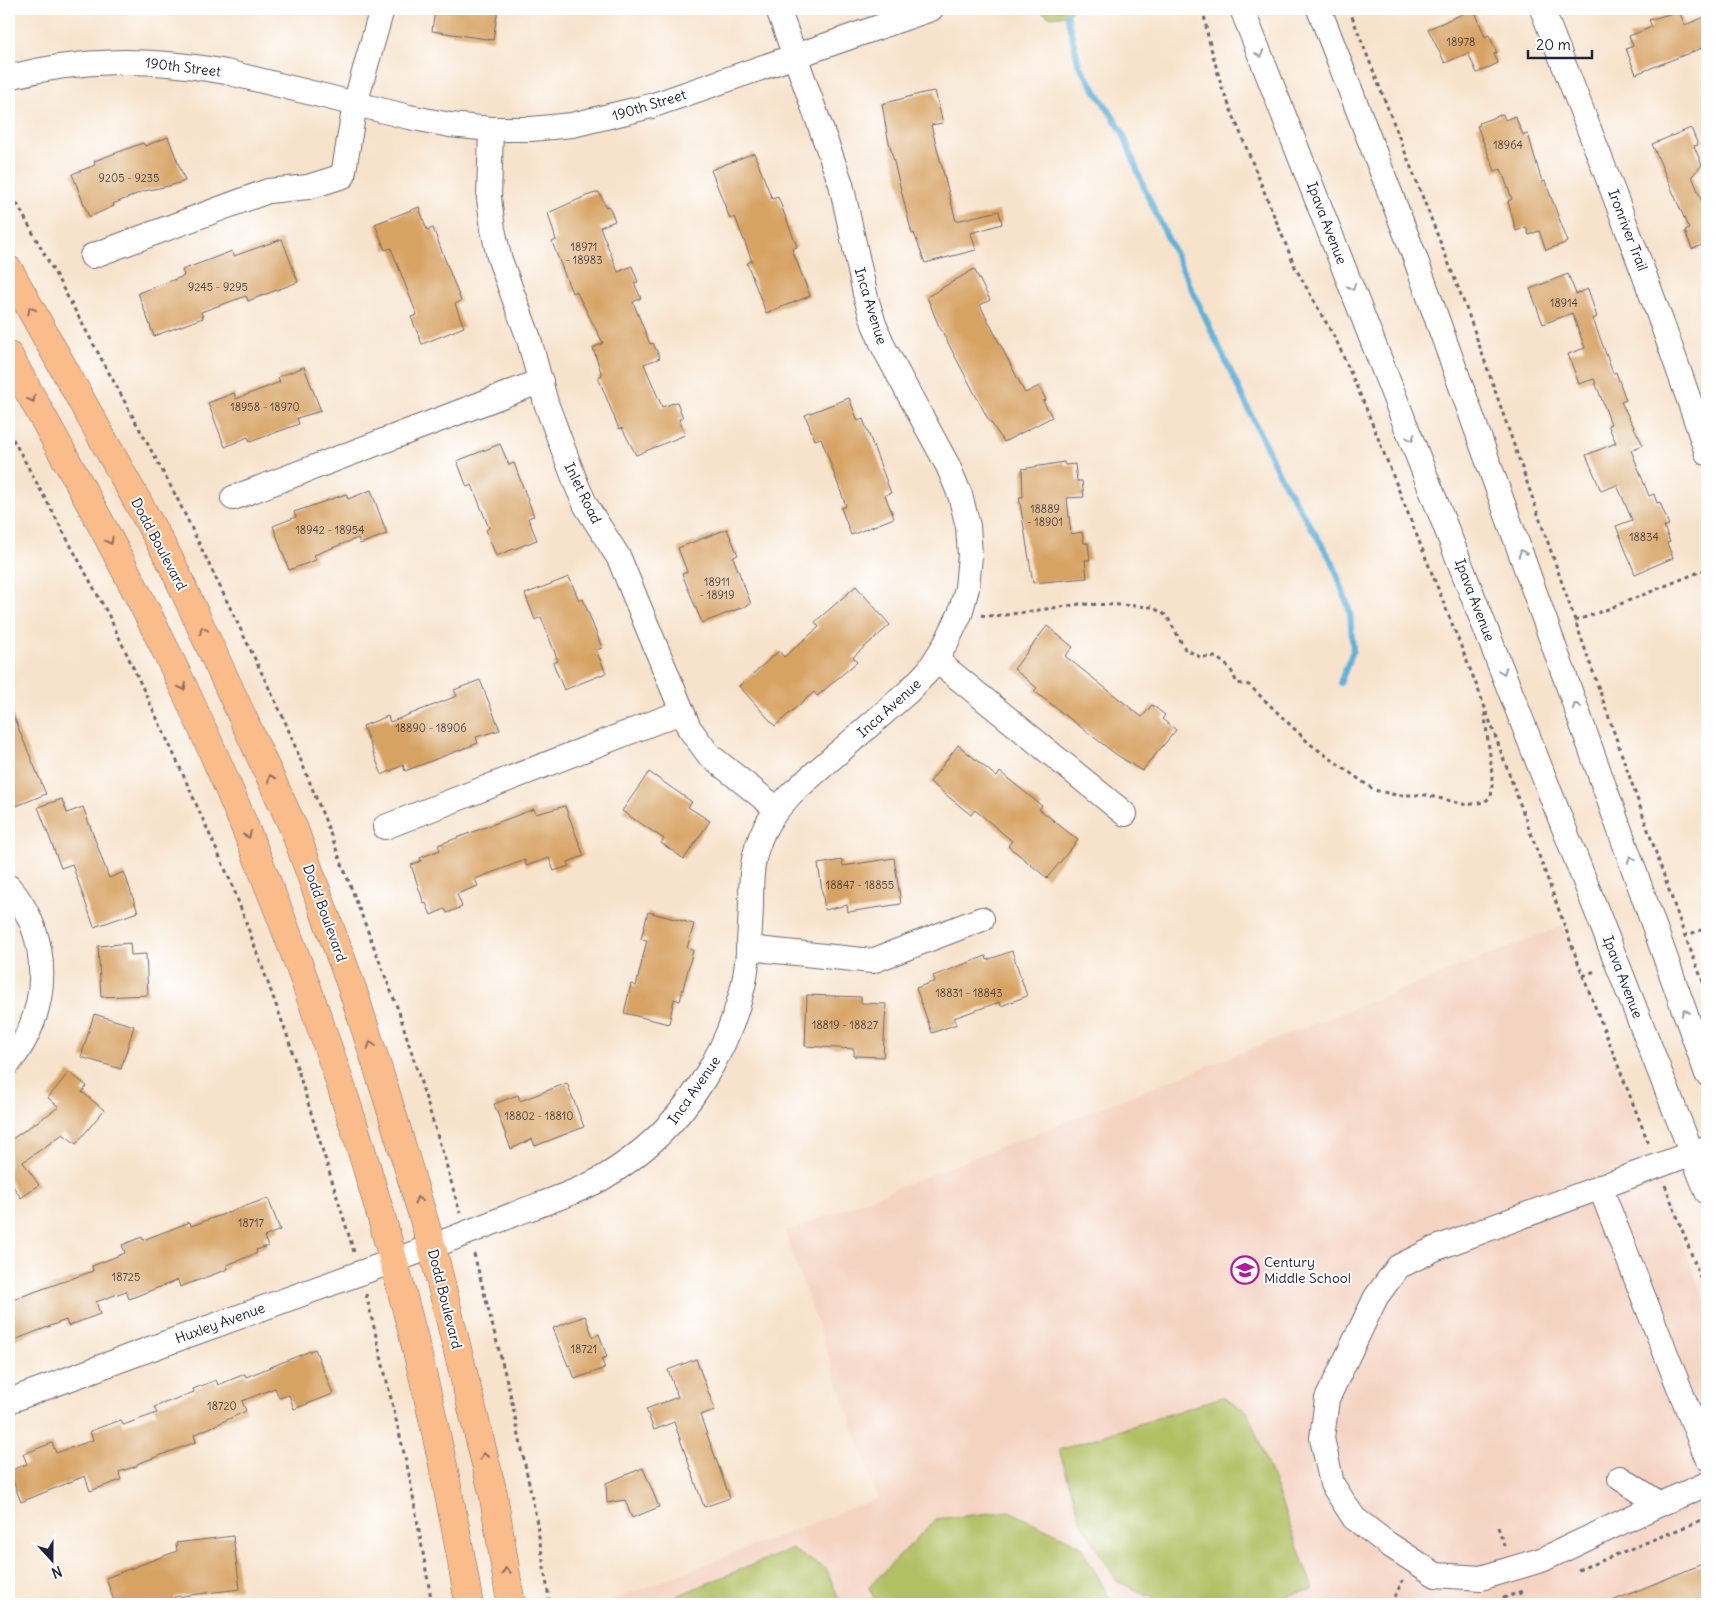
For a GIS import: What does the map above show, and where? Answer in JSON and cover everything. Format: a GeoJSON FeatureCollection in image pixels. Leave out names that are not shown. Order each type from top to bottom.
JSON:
{"type":"FeatureCollection","features":[{"type":"Feature","properties":{"kind":"main road","name":"Dodd Boulevard"},"geometry":{"type":"LineString","coordinates":[[9,270],[171,562],[289,816],[354,991],[432,1247],[493,1493],[511,1604]]}},
{"type":"Feature","properties":{"kind":"main road"},"geometry":{"type":"LineString","coordinates":[[9,356],[131,580],[185,692],[279,910],[329,1050],[372,1186],[405,1306],[444,1471],[469,1604]]}},
{"type":"Feature","properties":{"kind":"street"},"geometry":{"type":"LineString","coordinates":[[92,256],[268,191],[308,188],[343,176],[355,104],[382,9]]}},
{"type":"Feature","properties":{"kind":"street","name":"Inca Avenue"},"geometry":{"type":"LineString","coordinates":[[432,1247],[600,1180],[633,1157],[668,1128],[693,1096],[718,1058],[733,1021],[744,981],[754,860],[758,842],[767,825],[777,809],[792,793],[908,692],[929,670],[946,643],[962,608],[967,588],[970,554],[968,526],[960,495],[948,466],[884,348],[874,324],[862,280],[841,184],[778,9]]}},
{"type":"Feature","properties":{"kind":"street","name":"190th Street"},"geometry":{"type":"LineString","coordinates":[[9,77],[54,66],[91,62],[129,61],[159,63],[226,72],[450,125],[491,129],[531,129],[572,125],[651,106],[932,9]]}},
{"type":"Feature","properties":{"kind":"street","name":"Ipava Avenue"},"geometry":{"type":"LineString","coordinates":[[1242,9],[1700,1151],[1707,1192]]}},
{"type":"Feature","properties":{"kind":"street"},"geometry":{"type":"LineString","coordinates":[[1319,9],[1414,255],[1707,1074]]}},
{"type":"Feature","properties":{"kind":"street","name":"Ironriver Trail"},"geometry":{"type":"LineString","coordinates":[[1543,9],[1633,240],[1673,349],[1707,453]]}},
{"type":"Feature","properties":{"kind":"street","name":"Inlet Road"},"geometry":{"type":"LineString","coordinates":[[491,129],[489,198],[499,257],[529,338],[555,430],[577,486],[586,506],[619,558],[689,728],[709,755],[777,809]]}},
{"type":"Feature","properties":{"kind":"street"},"geometry":{"type":"LineString","coordinates":[[233,498],[541,381]]}},
{"type":"Feature","properties":{"kind":"street"},"geometry":{"type":"LineString","coordinates":[[936,660],[1125,814]]}},
{"type":"Feature","properties":{"kind":"street"},"geometry":{"type":"LineString","coordinates":[[385,827],[681,712]]}},
{"type":"Feature","properties":{"kind":"street"},"geometry":{"type":"LineString","coordinates":[[9,888],[20,901],[34,929],[39,945],[42,976],[40,994],[30,1030],[9,1063]]}},
{"type":"Feature","properties":{"kind":"street"},"geometry":{"type":"LineString","coordinates":[[748,948],[872,961],[982,919]]}},
{"type":"Feature","properties":{"kind":"street"},"geometry":{"type":"LineString","coordinates":[[1700,1151],[1434,1249],[1398,1267],[1376,1297],[1327,1399],[1322,1438],[1332,1484],[1354,1518],[1388,1544],[1436,1575],[1481,1578],[1544,1559],[1707,1484]]}},
{"type":"Feature","properties":{"kind":"street"},"geometry":{"type":"LineString","coordinates":[[1600,1187],[1707,1458]]}},
{"type":"Feature","properties":{"kind":"street","name":"Huxley Avenue"},"geometry":{"type":"LineString","coordinates":[[9,1401],[432,1247]]}},
{"type":"Feature","properties":{"kind":"street"},"geometry":{"type":"LineString","coordinates":[[1620,1478],[1660,1504]]}},
{"type":"Feature","properties":{"kind":"path"},"geometry":{"type":"LineString","coordinates":[[1203,9],[1208,37],[1222,88],[1295,267],[1337,342],[1366,408],[1485,709],[1586,982],[1707,1295]]}},
{"type":"Feature","properties":{"kind":"path"},"geometry":{"type":"LineString","coordinates":[[1348,9],[1468,314],[1685,936],[1707,992]]}},
{"type":"Feature","properties":{"kind":"path"},"geometry":{"type":"LineString","coordinates":[[9,432],[109,616],[177,761],[233,887],[287,1035],[360,1273],[409,1474],[432,1604]]}},
{"type":"Feature","properties":{"kind":"path"},"geometry":{"type":"LineString","coordinates":[[1576,621],[1707,568]]}},
{"type":"Feature","properties":{"kind":"path"},"geometry":{"type":"LineString","coordinates":[[962,608],[986,616],[1080,604],[1152,607],[1167,616],[1186,649],[1200,657],[1216,657],[1230,668],[1237,682],[1249,685],[1310,744],[1374,790],[1396,795],[1426,795],[1467,805],[1484,802],[1491,797],[1493,782],[1486,733],[1485,709]]}},
{"type":"Feature","properties":{"kind":"path"},"geometry":{"type":"LineString","coordinates":[[1685,936],[1707,928]]}},
{"type":"Feature","properties":{"kind":"path"},"geometry":{"type":"LineString","coordinates":[[1572,1572],[1707,1518]]}},
{"type":"Feature","properties":{"kind":"path"},"geometry":{"type":"LineString","coordinates":[[1391,1604],[1404,1576]]}},
{"type":"Feature","properties":{"kind":"path"},"geometry":{"type":"LineString","coordinates":[[1488,1604],[1528,1589]]}},
{"type":"Feature","properties":{"kind":"path"},"geometry":{"type":"LineString","coordinates":[[1439,1595],[1452,1598]]}},
{"type":"Feature","properties":{"kind":"path"},"geometry":{"type":"LineString","coordinates":[[1440,1604],[1444,1596]]}},
{"type":"Feature","properties":{"kind":"path"},"geometry":{"type":"LineString","coordinates":[[1460,1600],[1475,1604]]}},
{"type":"Feature","properties":{"kind":"shaded area","name":"Century Middle School"},"geometry":{"type":"Polygon","coordinates":[[[1563,926],[1707,1308],[1707,1604],[602,1604],[878,1498],[785,1232],[1563,926]]]}},
{"type":"Feature","properties":{"kind":"green space"},"geometry":{"type":"Polygon","coordinates":[[[1036,9],[1072,9],[1067,15],[1051,17],[1036,9]]]}},
{"type":"Feature","properties":{"kind":"green space"},"geometry":{"type":"Polygon","coordinates":[[[1222,1397],[1248,1412],[1313,1589],[1259,1604],[1165,1604],[1117,1581],[1082,1524],[1059,1450],[1222,1397]]]}},
{"type":"Feature","properties":{"kind":"green space"},"geometry":{"type":"Polygon","coordinates":[[[1009,1511],[1080,1545],[1113,1604],[876,1604],[869,1587],[936,1519],[1009,1511]]]}},
{"type":"Feature","properties":{"kind":"green space"},"geometry":{"type":"Polygon","coordinates":[[[791,1549],[826,1569],[841,1604],[657,1604],[791,1549]]]}},
{"type":"Feature","properties":{"kind":"building"},"geometry":{"type":"Polygon","coordinates":[[[435,9],[498,9],[493,40],[432,31],[435,9]]]}},
{"type":"Feature","properties":{"kind":"building"},"geometry":{"type":"Polygon","coordinates":[[[1474,9],[1485,37],[1489,35],[1497,53],[1494,54],[1498,63],[1477,73],[1468,53],[1445,63],[1428,29],[1474,9]]]}},
{"type":"Feature","properties":{"kind":"building"},"geometry":{"type":"Polygon","coordinates":[[[1679,11],[1685,25],[1707,16],[1707,46],[1636,74],[1626,49],[1633,46],[1629,36],[1652,27],[1649,20],[1679,11]]]}},
{"type":"Feature","properties":{"kind":"building"},"geometry":{"type":"Polygon","coordinates":[[[935,91],[943,123],[931,125],[956,221],[999,211],[1002,224],[971,233],[976,250],[925,263],[914,233],[912,234],[887,134],[882,104],[935,91]]]}},
{"type":"Feature","properties":{"kind":"building"},"geometry":{"type":"Polygon","coordinates":[[[1503,114],[1505,120],[1515,116],[1523,135],[1528,134],[1542,182],[1545,181],[1568,242],[1546,250],[1539,231],[1529,235],[1526,227],[1516,231],[1508,201],[1512,199],[1501,169],[1495,171],[1477,126],[1480,125],[1479,123],[1503,114]]]}},
{"type":"Feature","properties":{"kind":"building"},"geometry":{"type":"Polygon","coordinates":[[[1691,128],[1698,145],[1694,146],[1702,165],[1692,176],[1707,214],[1707,243],[1692,249],[1685,231],[1689,229],[1652,144],[1691,128]]]}},
{"type":"Feature","properties":{"kind":"building"},"geometry":{"type":"Polygon","coordinates":[[[168,137],[185,181],[144,191],[89,217],[72,174],[95,165],[94,161],[143,143],[145,146],[168,137]]]}},
{"type":"Feature","properties":{"kind":"building"},"geometry":{"type":"Polygon","coordinates":[[[754,153],[772,199],[778,197],[797,247],[792,249],[810,296],[766,313],[747,263],[752,261],[735,217],[730,219],[711,170],[754,153]]]}},
{"type":"Feature","properties":{"kind":"building"},"geometry":{"type":"Polygon","coordinates":[[[599,192],[606,207],[609,206],[615,221],[600,227],[618,272],[632,266],[638,282],[634,283],[641,298],[633,302],[650,344],[653,343],[660,358],[644,364],[662,407],[677,402],[683,418],[679,419],[685,435],[636,455],[622,428],[619,429],[598,377],[602,375],[593,348],[603,343],[576,291],[572,293],[552,242],[556,240],[548,213],[599,192]]]}},
{"type":"Feature","properties":{"kind":"building"},"geometry":{"type":"Polygon","coordinates":[[[419,207],[427,230],[433,228],[461,301],[455,304],[464,327],[422,344],[411,317],[417,315],[391,248],[385,250],[375,224],[419,207]]]}},
{"type":"Feature","properties":{"kind":"building"},"geometry":{"type":"Polygon","coordinates":[[[282,239],[298,282],[248,301],[246,296],[201,312],[203,318],[154,336],[138,293],[184,276],[182,270],[232,251],[234,256],[282,239]]]}},
{"type":"Feature","properties":{"kind":"building"},"geometry":{"type":"Polygon","coordinates":[[[974,269],[990,300],[980,305],[1025,393],[1039,386],[1046,400],[1043,401],[1052,417],[1004,442],[987,417],[938,324],[927,297],[974,269]]]}},
{"type":"Feature","properties":{"kind":"building"},"geometry":{"type":"Polygon","coordinates":[[[1568,274],[1576,294],[1588,289],[1597,317],[1593,319],[1613,373],[1616,372],[1626,400],[1621,402],[1643,445],[1631,450],[1649,496],[1654,494],[1657,503],[1660,502],[1669,525],[1664,527],[1670,542],[1667,543],[1673,558],[1635,574],[1616,526],[1632,520],[1617,485],[1601,491],[1586,455],[1616,443],[1608,425],[1611,424],[1594,379],[1579,384],[1568,354],[1585,348],[1572,313],[1543,324],[1530,289],[1568,274]]]}},
{"type":"Feature","properties":{"kind":"building"},"geometry":{"type":"Polygon","coordinates":[[[304,367],[321,411],[297,418],[299,424],[250,442],[248,437],[225,447],[208,403],[234,393],[236,399],[280,382],[278,377],[304,367]]]}},
{"type":"Feature","properties":{"kind":"building"},"geometry":{"type":"Polygon","coordinates":[[[849,398],[858,421],[863,419],[891,493],[885,495],[894,518],[851,535],[841,508],[846,506],[821,438],[815,440],[805,415],[849,398]]]}},
{"type":"Feature","properties":{"kind":"building"},"geometry":{"type":"Polygon","coordinates":[[[500,444],[509,465],[514,463],[534,516],[528,518],[537,540],[496,556],[486,530],[489,528],[472,485],[467,487],[457,461],[500,444]]]}},
{"type":"Feature","properties":{"kind":"building"},"geometry":{"type":"Polygon","coordinates":[[[1064,462],[1065,465],[1075,464],[1077,481],[1082,481],[1084,497],[1067,498],[1071,534],[1082,532],[1084,543],[1088,543],[1090,560],[1085,560],[1087,578],[1033,583],[1019,497],[1023,497],[1022,469],[1064,462]]]}},
{"type":"Feature","properties":{"kind":"building"},"geometry":{"type":"Polygon","coordinates":[[[371,490],[387,534],[360,544],[358,538],[314,555],[316,560],[289,570],[273,526],[296,517],[294,512],[346,494],[348,499],[371,490]]]}},
{"type":"Feature","properties":{"kind":"building"},"geometry":{"type":"Polygon","coordinates":[[[727,529],[738,555],[733,557],[751,604],[702,623],[682,574],[687,572],[678,548],[727,529]]]}},
{"type":"Feature","properties":{"kind":"building"},"geometry":{"type":"Polygon","coordinates":[[[569,577],[579,600],[583,599],[602,648],[596,650],[606,673],[564,690],[553,663],[558,661],[541,617],[535,620],[525,594],[569,577]]]}},
{"type":"Feature","properties":{"kind":"building"},"geometry":{"type":"Polygon","coordinates":[[[856,586],[890,625],[853,657],[857,662],[817,696],[814,692],[775,726],[739,686],[779,651],[784,657],[819,627],[815,622],[856,586]]]}},
{"type":"Feature","properties":{"kind":"building"},"geometry":{"type":"Polygon","coordinates":[[[1047,626],[1073,647],[1065,656],[1142,717],[1152,705],[1165,715],[1162,719],[1176,730],[1142,771],[1117,755],[1034,691],[1037,688],[1014,669],[1047,626]]]}},
{"type":"Feature","properties":{"kind":"building"},"geometry":{"type":"Polygon","coordinates":[[[480,680],[500,730],[476,737],[478,743],[405,771],[403,765],[382,775],[363,726],[388,716],[390,722],[457,696],[454,690],[480,680]]]}},
{"type":"Feature","properties":{"kind":"building"},"geometry":{"type":"Polygon","coordinates":[[[9,706],[46,794],[9,809],[9,706]]]}},
{"type":"Feature","properties":{"kind":"building"},"geometry":{"type":"Polygon","coordinates":[[[958,745],[997,777],[1000,772],[1042,806],[1039,809],[1078,840],[1047,878],[1008,846],[1012,841],[975,810],[971,815],[930,782],[958,745]]]}},
{"type":"Feature","properties":{"kind":"building"},"geometry":{"type":"Polygon","coordinates":[[[649,772],[692,802],[688,807],[710,821],[684,859],[661,843],[664,839],[622,811],[649,772]]]}},
{"type":"Feature","properties":{"kind":"building"},"geometry":{"type":"Polygon","coordinates":[[[62,799],[67,813],[83,807],[109,878],[124,872],[138,912],[94,927],[72,864],[61,868],[38,807],[62,799]]]}},
{"type":"Feature","properties":{"kind":"building"},"geometry":{"type":"Polygon","coordinates":[[[565,806],[584,856],[568,862],[569,866],[554,871],[549,858],[526,866],[525,860],[475,879],[478,886],[457,894],[462,907],[447,913],[445,909],[431,915],[426,903],[424,904],[411,865],[421,861],[420,858],[440,850],[438,845],[534,809],[536,814],[565,806]]]}},
{"type":"Feature","properties":{"kind":"building"},"geometry":{"type":"Polygon","coordinates":[[[894,858],[901,904],[848,912],[847,905],[825,910],[818,864],[842,860],[843,866],[894,858]]]}},
{"type":"Feature","properties":{"kind":"building"},"geometry":{"type":"Polygon","coordinates":[[[648,912],[694,924],[687,948],[693,950],[680,1001],[674,999],[669,1024],[624,1013],[631,984],[636,986],[647,940],[641,939],[648,912]]]}},
{"type":"Feature","properties":{"kind":"building"},"geometry":{"type":"Polygon","coordinates":[[[130,943],[131,955],[146,954],[148,995],[101,997],[98,946],[130,943]]]}},
{"type":"Feature","properties":{"kind":"building"},"geometry":{"type":"Polygon","coordinates":[[[1012,951],[1027,996],[1001,1006],[999,1002],[954,1018],[957,1024],[932,1033],[916,988],[935,981],[933,976],[986,956],[987,960],[1012,951]]]}},
{"type":"Feature","properties":{"kind":"building"},"geometry":{"type":"Polygon","coordinates":[[[807,995],[861,997],[861,1003],[886,1004],[883,1057],[854,1056],[854,1049],[805,1046],[807,995]]]}},
{"type":"Feature","properties":{"kind":"building"},"geometry":{"type":"Polygon","coordinates":[[[94,1014],[134,1026],[121,1069],[81,1057],[94,1014]]]}},
{"type":"Feature","properties":{"kind":"building"},"geometry":{"type":"Polygon","coordinates":[[[69,1072],[87,1086],[82,1092],[104,1110],[76,1144],[63,1134],[23,1162],[39,1185],[21,1198],[9,1180],[9,1141],[59,1107],[48,1098],[69,1072]]]}},
{"type":"Feature","properties":{"kind":"building"},"geometry":{"type":"Polygon","coordinates":[[[567,1083],[584,1127],[535,1146],[532,1139],[511,1149],[494,1104],[518,1095],[520,1101],[567,1083]]]}},
{"type":"Feature","properties":{"kind":"building"},"geometry":{"type":"Polygon","coordinates":[[[268,1198],[280,1230],[264,1237],[268,1246],[256,1250],[257,1253],[227,1265],[228,1269],[180,1287],[178,1280],[129,1299],[126,1291],[96,1302],[100,1314],[68,1326],[66,1320],[9,1342],[9,1301],[93,1271],[92,1266],[125,1253],[122,1245],[142,1237],[143,1240],[190,1222],[191,1226],[268,1198]]]}},
{"type":"Feature","properties":{"kind":"building"},"geometry":{"type":"Polygon","coordinates":[[[585,1316],[593,1337],[599,1334],[607,1357],[601,1359],[605,1368],[575,1379],[553,1328],[585,1316]]]}},
{"type":"Feature","properties":{"kind":"building"},"geometry":{"type":"Polygon","coordinates":[[[315,1349],[333,1394],[294,1409],[289,1395],[279,1398],[275,1388],[242,1401],[246,1411],[194,1435],[196,1442],[119,1472],[121,1480],[90,1491],[85,1476],[21,1502],[9,1471],[27,1464],[23,1454],[52,1443],[56,1453],[93,1440],[90,1431],[121,1420],[123,1425],[157,1413],[154,1407],[194,1392],[193,1389],[216,1380],[218,1385],[245,1374],[246,1377],[315,1349]]]}},
{"type":"Feature","properties":{"kind":"building"},"geometry":{"type":"Polygon","coordinates":[[[696,1359],[715,1410],[700,1415],[730,1498],[704,1507],[674,1422],[654,1430],[646,1409],[678,1397],[668,1370],[696,1359]]]}},
{"type":"Feature","properties":{"kind":"building"},"geometry":{"type":"Polygon","coordinates":[[[643,1468],[659,1507],[632,1518],[625,1500],[607,1503],[606,1483],[643,1468]]]}},
{"type":"Feature","properties":{"kind":"building"},"geometry":{"type":"Polygon","coordinates":[[[233,1536],[240,1589],[174,1597],[176,1604],[115,1604],[106,1578],[177,1551],[176,1543],[233,1536]]]}},
{"type":"Feature","properties":{"kind":"building"},"geometry":{"type":"Polygon","coordinates":[[[1707,1562],[1707,1604],[1605,1604],[1707,1562]]]}},
{"type":"Feature","properties":{"kind":"waterway"},"geometry":{"type":"LineString","coordinates":[[1067,15],[1079,65],[1122,131],[1145,190],[1280,476],[1333,563],[1350,612],[1353,651],[1340,683]]}},
{"type":"Feature","properties":{"kind":"place","name":"Century Middle School"},"geometry":{"type":"Point","coordinates":[1245,1270]}}]}
